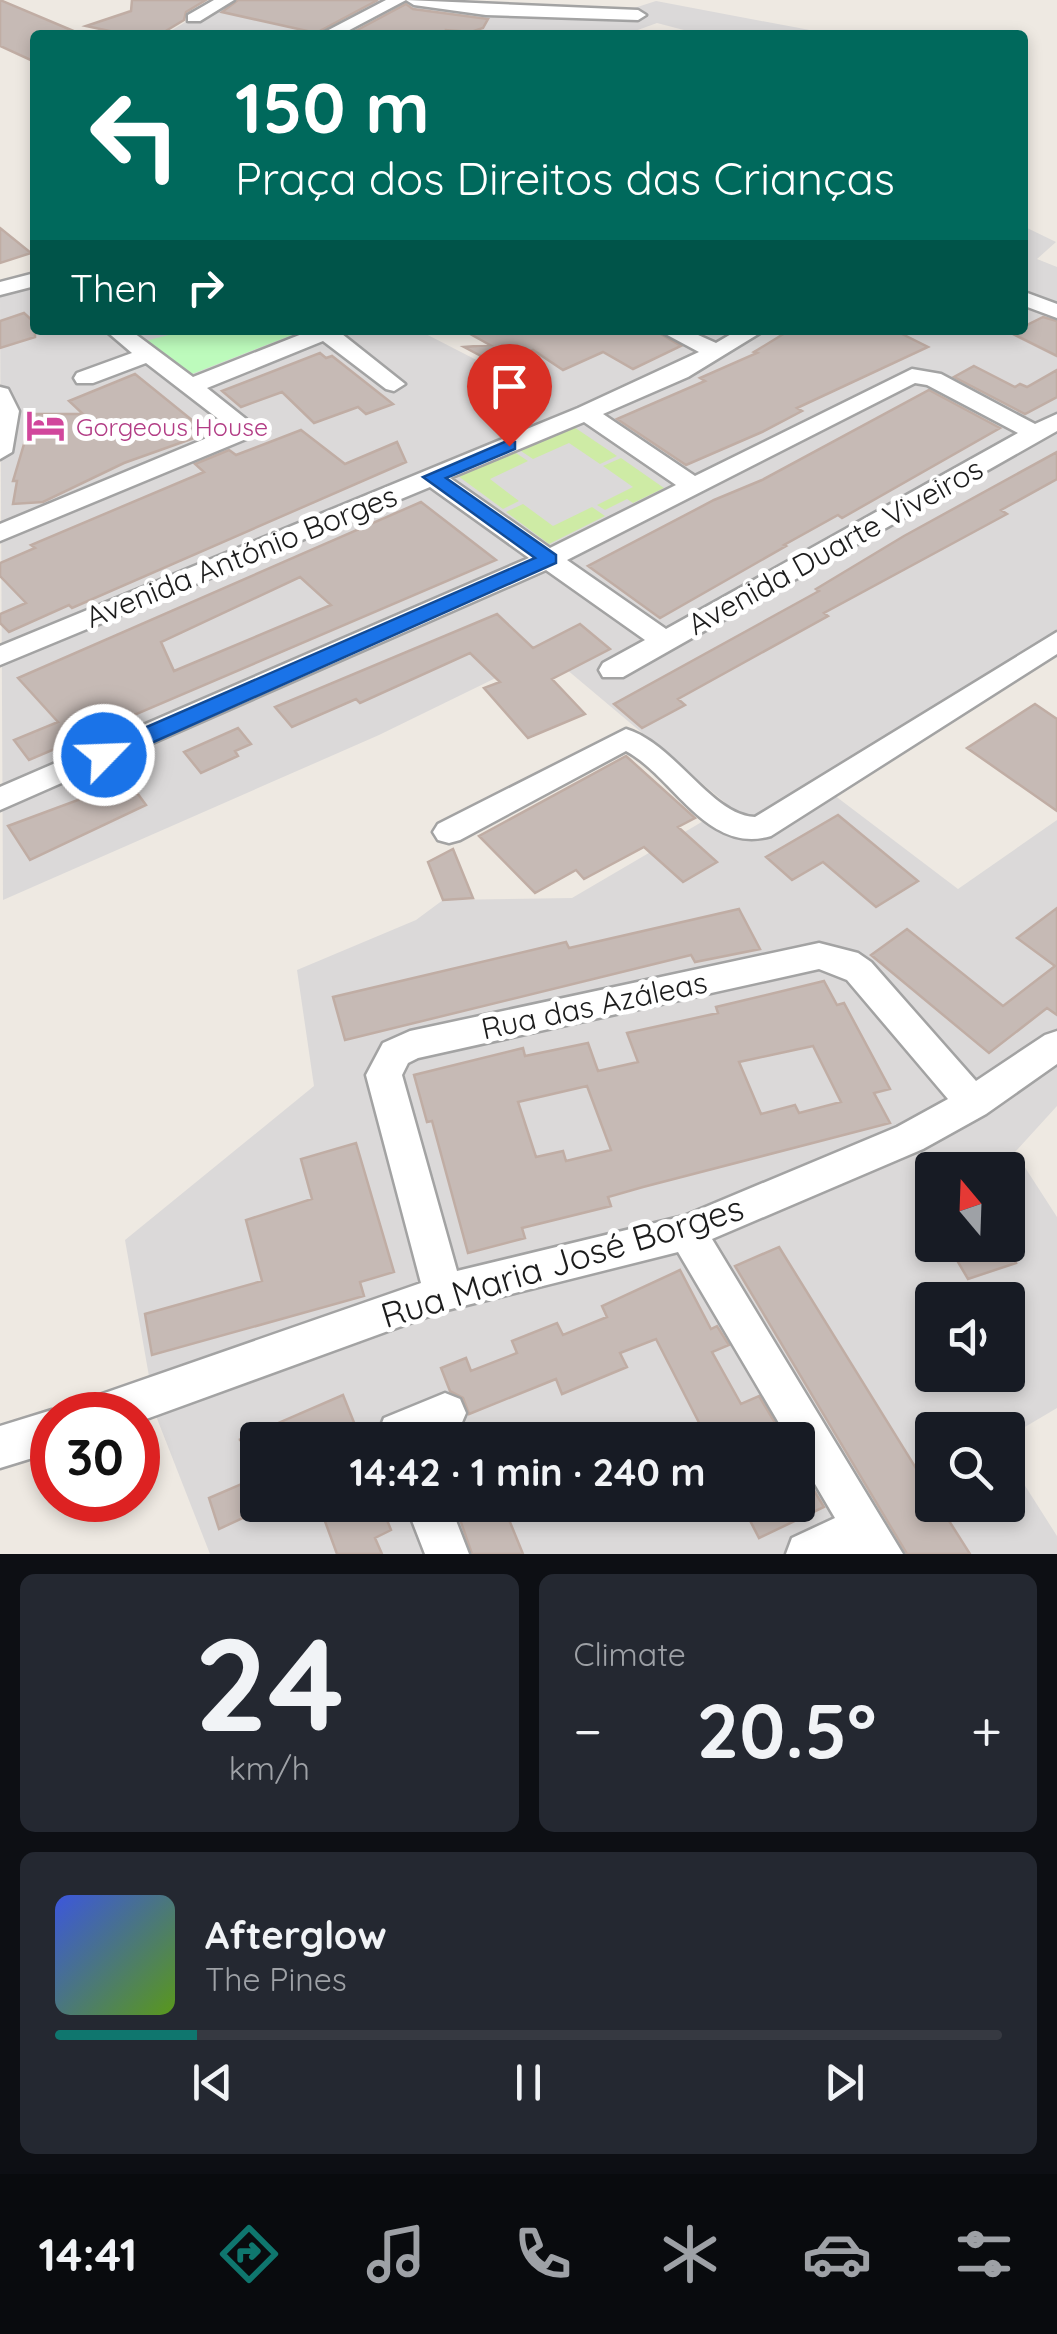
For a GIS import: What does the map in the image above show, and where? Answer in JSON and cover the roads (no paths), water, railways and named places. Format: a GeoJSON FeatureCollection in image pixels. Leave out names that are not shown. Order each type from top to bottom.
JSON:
{"type":"FeatureCollection","features":[{"type":"Feature","properties":{"kind":"street"},"geometry":{"type":"LineString","coordinates":[[194,18],[226,0]]}},
{"type":"Feature","properties":{"kind":"street"},"geometry":{"type":"LineString","coordinates":[[337,30],[398,0]]}},
{"type":"Feature","properties":{"kind":"street"},"geometry":{"type":"LineString","coordinates":[[414,0],[486,10],[641,8]]}},
{"type":"Feature","properties":{"kind":"street"},"geometry":{"type":"LineString","coordinates":[[0,285],[30,277]]}},
{"type":"Feature","properties":{"kind":"street"},"geometry":{"type":"LineString","coordinates":[[1028,300],[1057,312]]}},
{"type":"Feature","properties":{"kind":"street"},"geometry":{"type":"LineString","coordinates":[[0,533],[233,439],[240,430],[233,420],[122,335]]}},
{"type":"Feature","properties":{"kind":"street"},"geometry":{"type":"LineString","coordinates":[[188,387],[315,335]]}},
{"type":"Feature","properties":{"kind":"street"},"geometry":{"type":"LineString","coordinates":[[330,335],[394,384]]}},
{"type":"Feature","properties":{"kind":"street"},"geometry":{"type":"LineString","coordinates":[[680,335],[718,352]]}},
{"type":"Feature","properties":{"kind":"street","name":"Avenida António Borges"},"geometry":{"type":"LineString","coordinates":[[0,656],[586,413],[718,352],[746,335]]}},
{"type":"Feature","properties":{"kind":"street"},"geometry":{"type":"LineString","coordinates":[[85,378],[147,355]]}},
{"type":"Feature","properties":{"kind":"street"},"geometry":{"type":"LineString","coordinates":[[0,799],[549,559],[904,378],[920,376],[1046,427]]}},
{"type":"Feature","properties":{"kind":"street"},"geometry":{"type":"LineString","coordinates":[[0,394],[7,411],[0,452]]}},
{"type":"Feature","properties":{"kind":"street"},"geometry":{"type":"LineString","coordinates":[[586,413],[693,486]]}},
{"type":"Feature","properties":{"kind":"street","name":"Avenida Duarte Viveiros"},"geometry":{"type":"LineString","coordinates":[[612,670],[1046,427]]}},
{"type":"Feature","properties":{"kind":"street"},"geometry":{"type":"LineString","coordinates":[[432,477],[666,642]]}},
{"type":"Feature","properties":{"kind":"street"},"geometry":{"type":"LineString","coordinates":[[449,832],[626,739],[648,749],[728,824],[751,830],[760,828],[1057,642]]}},
{"type":"Feature","properties":{"kind":"street","name":"Rua das Azáleas"},"geometry":{"type":"LineString","coordinates":[[443,1293],[384,1075],[395,1053],[410,1045],[820,956],[846,962],[858,971],[973,1103]]}},
{"type":"Feature","properties":{"kind":"street","name":"Rua Maria José Borges"},"geometry":{"type":"LineString","coordinates":[[160,1393],[443,1293],[687,1232],[837,1171],[973,1103],[1057,1045]]}},
{"type":"Feature","properties":{"kind":"street"},"geometry":{"type":"LineString","coordinates":[[687,1232],[872,1541],[808,1554]]}},
{"type":"Feature","properties":{"kind":"street"},"geometry":{"type":"LineString","coordinates":[[424,1422],[445,1413]]}},
{"type":"Feature","properties":{"kind":"street"},"geometry":{"type":"LineString","coordinates":[[0,1447],[30,1437]]}},
{"type":"Feature","properties":{"kind":"street"},"geometry":{"type":"LineString","coordinates":[[435,1522],[447,1554]]}},
{"type":"Feature","properties":{"kind":"place","name":"Gorgeous House"},"geometry":{"type":"Point","coordinates":[46,426]}}]}
